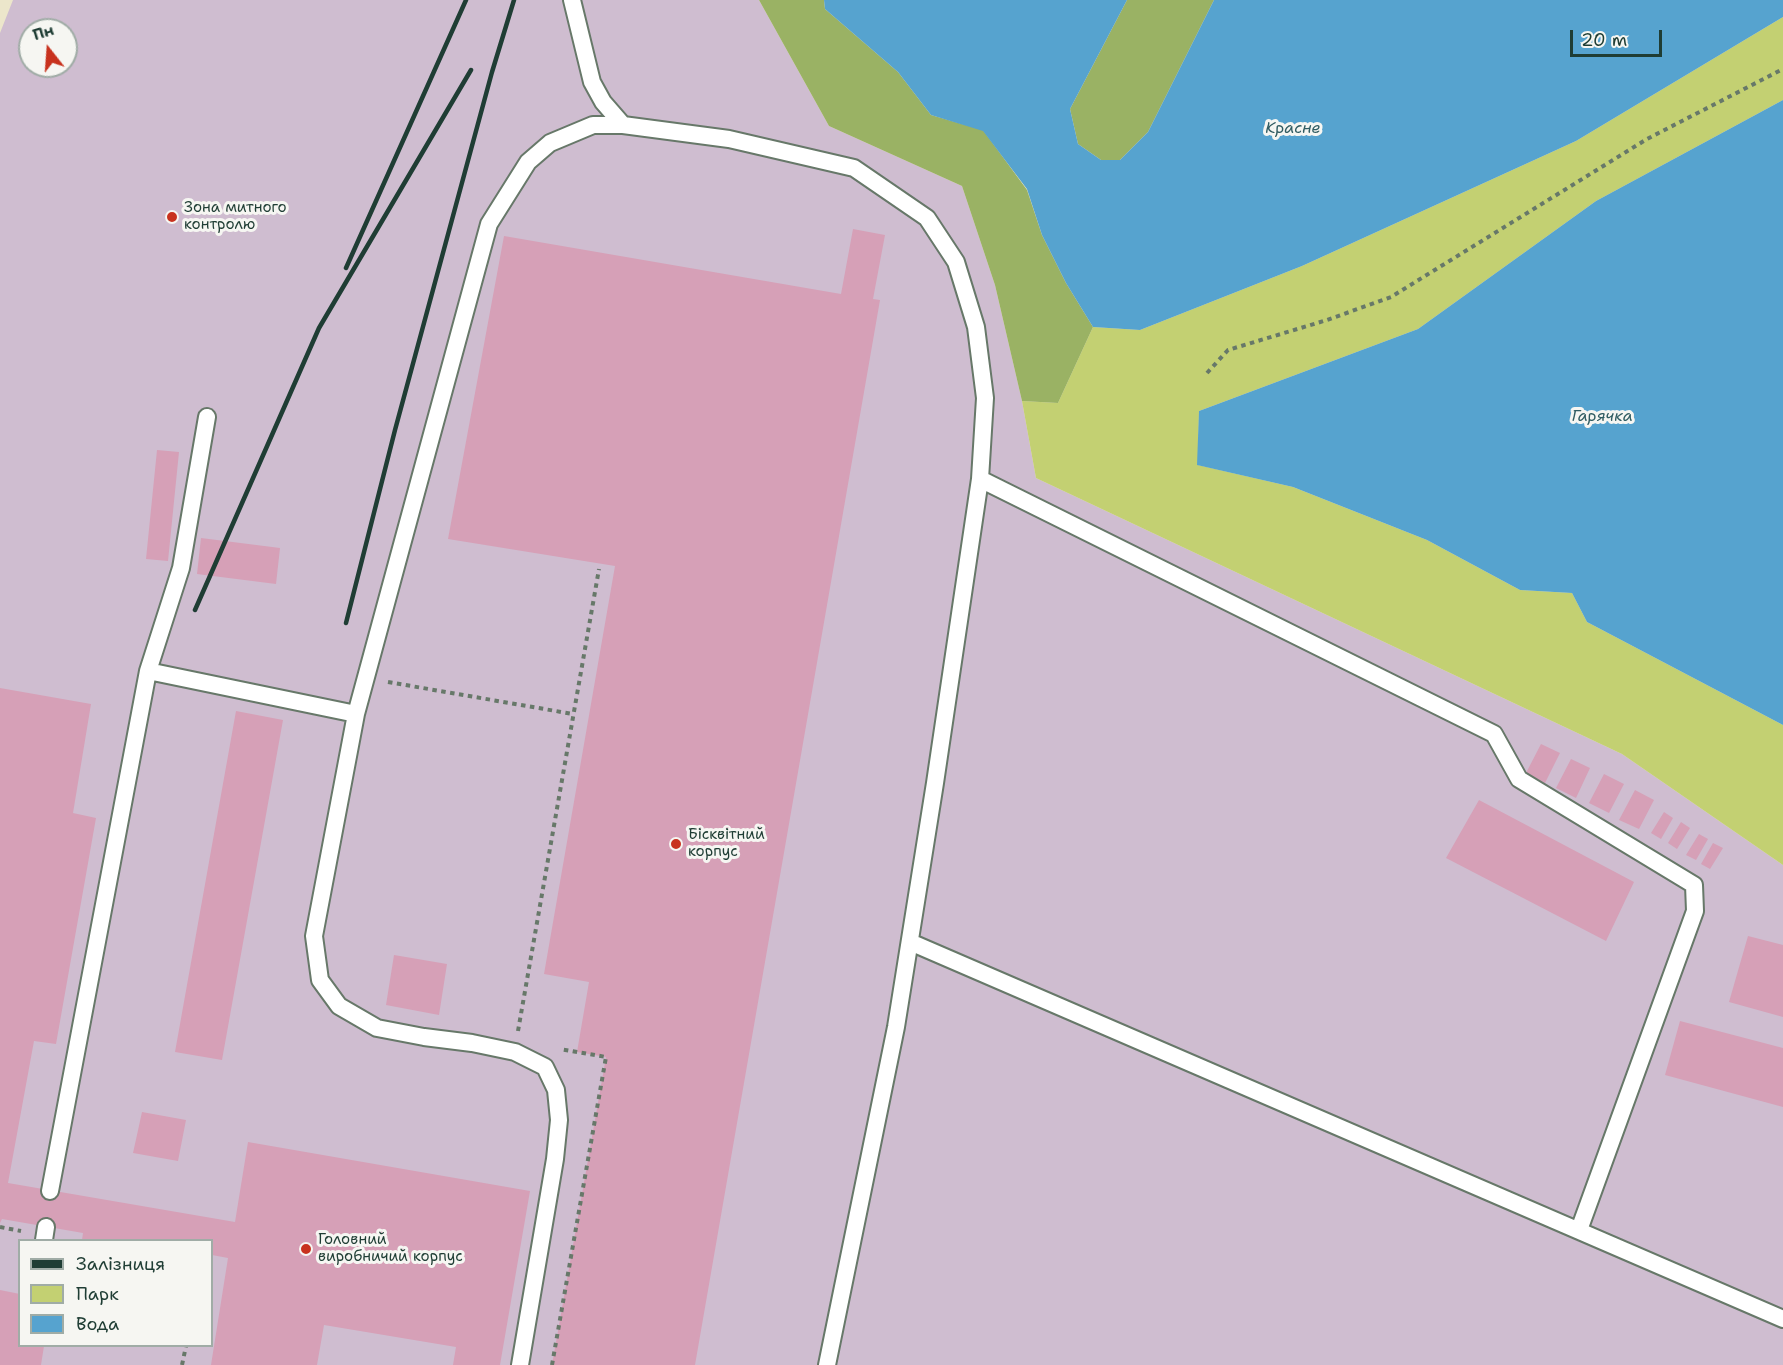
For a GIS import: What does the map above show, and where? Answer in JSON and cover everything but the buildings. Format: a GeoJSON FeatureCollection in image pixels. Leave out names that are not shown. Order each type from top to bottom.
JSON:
{"type":"FeatureCollection","features":[{"type":"Feature","properties":{"kind":"lane"},"geometry":{"type":"LineString","coordinates":[[572,0],[592,82],[603,102],[623,125]]}},
{"type":"Feature","properties":{"kind":"lane"},"geometry":{"type":"LineString","coordinates":[[520,1365],[560,1120],[556,1090],[545,1067],[515,1052],[377,1028],[339,1006],[320,980],[314,936],[356,714],[489,224],[528,162],[550,143],[593,125],[623,125],[729,139],[854,168],[927,218],[956,262],[976,327],[985,398],[980,479],[896,1027],[827,1365]]}},
{"type":"Feature","properties":{"kind":"lane"},"geometry":{"type":"LineString","coordinates":[[50,1191],[148,671],[181,567],[207,417]]}},
{"type":"Feature","properties":{"kind":"lane"},"geometry":{"type":"LineString","coordinates":[[980,479],[1494,734],[1519,779],[1694,885],[1695,911],[1579,1230]]}},
{"type":"Feature","properties":{"kind":"lane"},"geometry":{"type":"LineString","coordinates":[[148,671],[356,714]]}},
{"type":"Feature","properties":{"kind":"lane"},"geometry":{"type":"LineString","coordinates":[[910,942],[1783,1319]]}},
{"type":"Feature","properties":{"kind":"path"},"geometry":{"type":"LineString","coordinates":[[1208,373],[1228,350],[1391,297],[1647,139],[1783,69]]}},
{"type":"Feature","properties":{"kind":"path"},"geometry":{"type":"LineString","coordinates":[[515,1052],[599,569]]}},
{"type":"Feature","properties":{"kind":"path"},"geometry":{"type":"LineString","coordinates":[[366,678],[573,714]]}},
{"type":"Feature","properties":{"kind":"path"},"geometry":{"type":"LineString","coordinates":[[0,1227],[21,1231]]}},
{"type":"Feature","properties":{"kind":"path"},"geometry":{"type":"LineString","coordinates":[[182,1365],[186,1347]]}},
{"type":"Feature","properties":{"kind":"shaded area"},"geometry":{"type":"Polygon","coordinates":[[[13,0],[759,0],[829,126],[962,186],[995,285],[1022,401],[1036,478],[1622,754],[1783,865],[1783,1365],[0,1365],[0,33],[13,0]]]}},
{"type":"Feature","properties":{"kind":"green space"},"geometry":{"type":"Polygon","coordinates":[[[759,0],[824,0],[825,9],[898,72],[931,115],[983,130],[1027,190],[1042,235],[1066,283],[1093,327],[1058,403],[1022,401],[995,285],[962,186],[829,126],[759,0]]]}},
{"type":"Feature","properties":{"kind":"green space"},"geometry":{"type":"Polygon","coordinates":[[[1127,0],[1214,0],[1148,132],[1120,160],[1101,160],[1078,144],[1070,109],[1127,0]]]}},
{"type":"Feature","properties":{"kind":"green space"},"geometry":{"type":"Polygon","coordinates":[[[1783,17],[1783,100],[1596,201],[1418,329],[1199,411],[1198,465],[1293,487],[1427,540],[1520,590],[1572,593],[1587,622],[1783,725],[1783,865],[1622,754],[1036,478],[1022,401],[1058,403],[1093,327],[1140,330],[1302,266],[1576,141],[1783,17]]]}},
{"type":"Feature","properties":{"kind":"water","name":"Красне"},"geometry":{"type":"Polygon","coordinates":[[[824,0],[1127,0],[1070,109],[1078,144],[1101,160],[1120,160],[1148,132],[1214,0],[1783,0],[1783,17],[1576,141],[1302,266],[1140,330],[1093,327],[1066,283],[1042,235],[1027,189],[983,131],[931,115],[898,72],[825,9],[824,0]]]}},
{"type":"Feature","properties":{"kind":"water","name":"Гарячка"},"geometry":{"type":"Polygon","coordinates":[[[1783,100],[1783,725],[1587,622],[1572,593],[1520,590],[1427,540],[1293,487],[1197,465],[1199,411],[1418,329],[1596,201],[1783,100]]]}},
{"type":"Feature","properties":{"kind":"railway"},"geometry":{"type":"LineString","coordinates":[[346,268],[466,0]]}},
{"type":"Feature","properties":{"kind":"railway"},"geometry":{"type":"LineString","coordinates":[[346,623],[395,430],[492,72],[514,0]]}},
{"type":"Feature","properties":{"kind":"railway"},"geometry":{"type":"LineString","coordinates":[[195,610],[319,328],[471,70]]}},
{"type":"Feature","properties":{"kind":"place","name":"Зона митного контролю"},"geometry":{"type":"Point","coordinates":[172,217]}},
{"type":"Feature","properties":{"kind":"place","name":"Бісквітний корпус"},"geometry":{"type":"Point","coordinates":[676,844]}},
{"type":"Feature","properties":{"kind":"place","name":"Головний виробничий корпус"},"geometry":{"type":"Point","coordinates":[306,1249]}}]}
